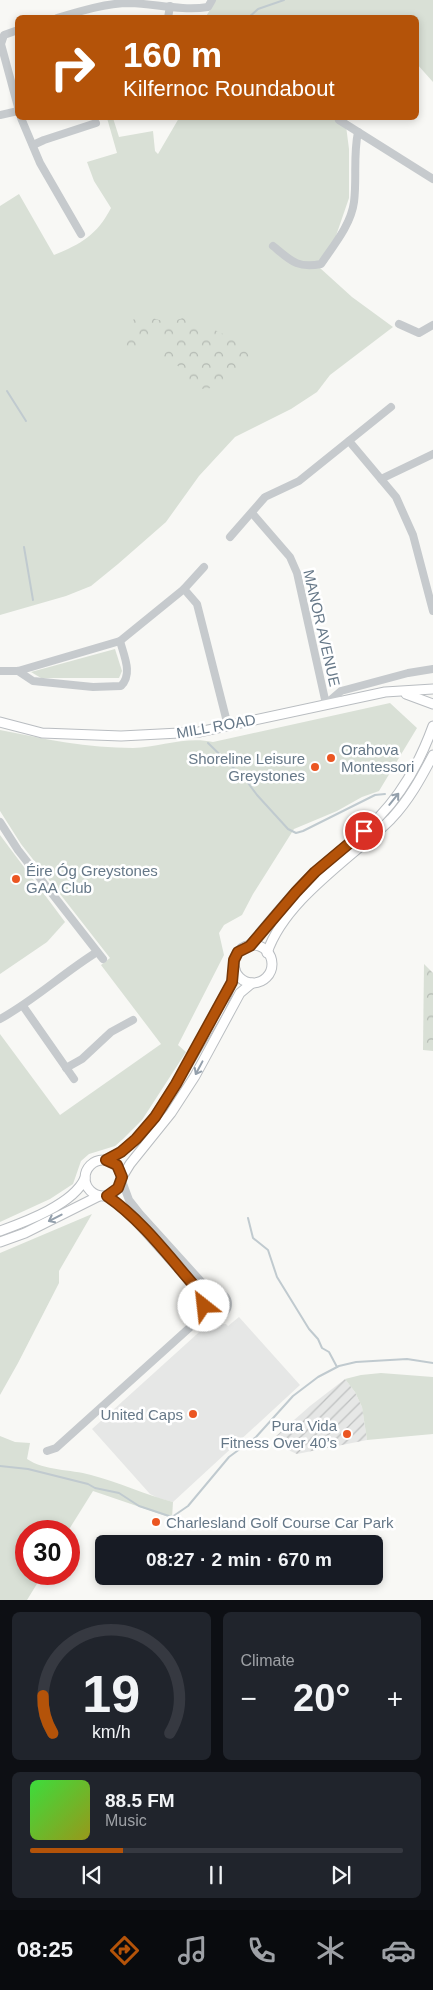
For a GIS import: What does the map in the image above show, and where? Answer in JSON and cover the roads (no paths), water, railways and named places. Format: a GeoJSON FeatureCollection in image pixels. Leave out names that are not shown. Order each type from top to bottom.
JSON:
{"type":"FeatureCollection","features":[{"type":"Feature","properties":{"kind":"main road","name":"MILL ROAD"},"geometry":{"type":"LineString","coordinates":[[0,722],[42,733],[100,736],[199,732],[385,692],[433,690]]}},
{"type":"Feature","properties":{"kind":"main road"},"geometry":{"type":"LineString","coordinates":[[433,690],[433,703]]}},
{"type":"Feature","properties":{"kind":"main road","name":"MILL ROAD"},"geometry":{"type":"LineString","coordinates":[[401,692],[433,703]]}},
{"type":"Feature","properties":{"kind":"main road"},"geometry":{"type":"LineString","coordinates":[[0,1231],[54,1207],[77,1191],[91,1164],[96,1161],[106,1160],[121,1152],[136,1139],[155,1117],[224,999],[232,982],[235,969],[234,960],[238,952],[250,946],[308,880],[379,817],[410,776],[424,750],[433,726]]}},
{"type":"Feature","properties":{"kind":"main road"},"geometry":{"type":"LineString","coordinates":[[267,952],[276,932],[312,889],[374,836],[409,798],[433,755]]}},
{"type":"Feature","properties":{"kind":"main road"},"geometry":{"type":"LineString","coordinates":[[0,1242],[25,1233],[103,1196],[116,1192],[130,1164],[171,1113],[195,1076],[240,993],[252,983],[264,979],[270,971],[271,963],[267,952],[261,947],[250,946]]}},
{"type":"Feature","properties":{"kind":"main road"},"geometry":{"type":"LineString","coordinates":[[235,969],[242,979],[252,983]]}},
{"type":"Feature","properties":{"kind":"main road"},"geometry":{"type":"LineString","coordinates":[[106,1160],[117,1165],[122,1179]]}},
{"type":"Feature","properties":{"kind":"main road"},"geometry":{"type":"LineString","coordinates":[[85,1178],[88,1189],[103,1196]]}},
{"type":"Feature","properties":{"kind":"street"},"geometry":{"type":"LineString","coordinates":[[66,15],[82,10],[128,3],[196,9],[208,7],[212,0]]}},
{"type":"Feature","properties":{"kind":"street"},"geometry":{"type":"LineString","coordinates":[[168,15],[170,6]]}},
{"type":"Feature","properties":{"kind":"street"},"geometry":{"type":"LineString","coordinates":[[15,31],[4,35],[1,44],[15,96]]}},
{"type":"Feature","properties":{"kind":"street"},"geometry":{"type":"LineString","coordinates":[[0,115],[15,112]]}},
{"type":"Feature","properties":{"kind":"street"},"geometry":{"type":"LineString","coordinates":[[22,120],[40,163],[81,234]]}},
{"type":"Feature","properties":{"kind":"street"},"geometry":{"type":"LineString","coordinates":[[339,120],[433,179]]}},
{"type":"Feature","properties":{"kind":"street"},"geometry":{"type":"LineString","coordinates":[[33,145],[96,123]]}},
{"type":"Feature","properties":{"kind":"street"},"geometry":{"type":"LineString","coordinates":[[272,246],[286,258],[299,265],[308,267],[320,264],[343,231],[354,204],[355,149],[358,132]]}},
{"type":"Feature","properties":{"kind":"street"},"geometry":{"type":"LineString","coordinates":[[399,324],[419,334],[433,325]]}},
{"type":"Feature","properties":{"kind":"street"},"geometry":{"type":"LineString","coordinates":[[230,537],[266,497],[299,481],[391,407]]}},
{"type":"Feature","properties":{"kind":"street"},"geometry":{"type":"LineString","coordinates":[[348,441],[396,497],[414,535],[433,611]]}},
{"type":"Feature","properties":{"kind":"street"},"geometry":{"type":"LineString","coordinates":[[382,479],[433,454]]}},
{"type":"Feature","properties":{"kind":"street","name":"MANOR AVENUE"},"geometry":{"type":"LineString","coordinates":[[252,513],[290,557],[297,573],[326,704]]}},
{"type":"Feature","properties":{"kind":"street"},"geometry":{"type":"LineString","coordinates":[[0,671],[4,669],[18,671],[120,641],[184,589],[204,567]]}},
{"type":"Feature","properties":{"kind":"street"},"geometry":{"type":"LineString","coordinates":[[184,589],[197,604],[228,726]]}},
{"type":"Feature","properties":{"kind":"street"},"geometry":{"type":"LineString","coordinates":[[18,671],[33,681],[93,688],[121,686],[128,674],[120,641]]}},
{"type":"Feature","properties":{"kind":"street"},"geometry":{"type":"LineString","coordinates":[[326,704],[341,691],[408,673],[433,669]]}},
{"type":"Feature","properties":{"kind":"street"},"geometry":{"type":"LineString","coordinates":[[0,822],[18,850],[103,959]]}},
{"type":"Feature","properties":{"kind":"street"},"geometry":{"type":"LineString","coordinates":[[0,1019],[23,1006],[69,970],[97,952]]}},
{"type":"Feature","properties":{"kind":"street"},"geometry":{"type":"LineString","coordinates":[[23,1006],[74,1078]]}},
{"type":"Feature","properties":{"kind":"street"},"geometry":{"type":"LineString","coordinates":[[66,1068],[82,1059],[111,1032],[134,1020]]}},
{"type":"Feature","properties":{"kind":"street"},"geometry":{"type":"LineString","coordinates":[[122,1179],[129,1200],[140,1214],[207,1288],[218,1292],[227,1298],[227,1309],[218,1316],[207,1312],[204,1306],[205,1300],[210,1294],[218,1292]]}},
{"type":"Feature","properties":{"kind":"street"},"geometry":{"type":"LineString","coordinates":[[103,1196],[122,1207],[205,1300]]}},
{"type":"Feature","properties":{"kind":"street"},"geometry":{"type":"LineString","coordinates":[[47,1451],[56,1448],[207,1312]]}},
{"type":"Feature","properties":{"kind":"waterway"},"geometry":{"type":"LineString","coordinates":[[251,15],[258,9],[284,0]]}},
{"type":"Feature","properties":{"kind":"waterway"},"geometry":{"type":"LineString","coordinates":[[7,391],[26,421]]}},
{"type":"Feature","properties":{"kind":"waterway"},"geometry":{"type":"LineString","coordinates":[[24,547],[33,600]]}},
{"type":"Feature","properties":{"kind":"waterway"},"geometry":{"type":"LineString","coordinates":[[208,743],[245,779],[288,829],[296,833],[375,795],[385,794]]}},
{"type":"Feature","properties":{"kind":"waterway"},"geometry":{"type":"LineString","coordinates":[[248,1218],[253,1238],[268,1250],[277,1277],[309,1329],[318,1339],[322,1348],[329,1352],[337,1367]]}},
{"type":"Feature","properties":{"kind":"waterway"},"geometry":{"type":"LineString","coordinates":[[0,1466],[28,1469],[119,1493],[139,1506],[172,1517],[188,1506],[229,1457],[256,1437],[293,1396],[318,1377],[339,1366],[356,1362],[407,1359],[433,1363]]}},
{"type":"Feature","properties":{"kind":"place","name":"Orahova Montessori"},"geometry":{"type":"Point","coordinates":[331,758]}},
{"type":"Feature","properties":{"kind":"place","name":"Shoreline Leisure Greystones"},"geometry":{"type":"Point","coordinates":[315,767]}},
{"type":"Feature","properties":{"kind":"place","name":"Éire Óg Greystones GAA Club"},"geometry":{"type":"Point","coordinates":[16,879]}},
{"type":"Feature","properties":{"kind":"place","name":"United Caps"},"geometry":{"type":"Point","coordinates":[193,1414]}},
{"type":"Feature","properties":{"kind":"place","name":"Pura Vida Fitness Over 40’s"},"geometry":{"type":"Point","coordinates":[347,1434]}},
{"type":"Feature","properties":{"kind":"place","name":"Charlesland Golf Course Car Park"},"geometry":{"type":"Point","coordinates":[156,1522]}}]}
